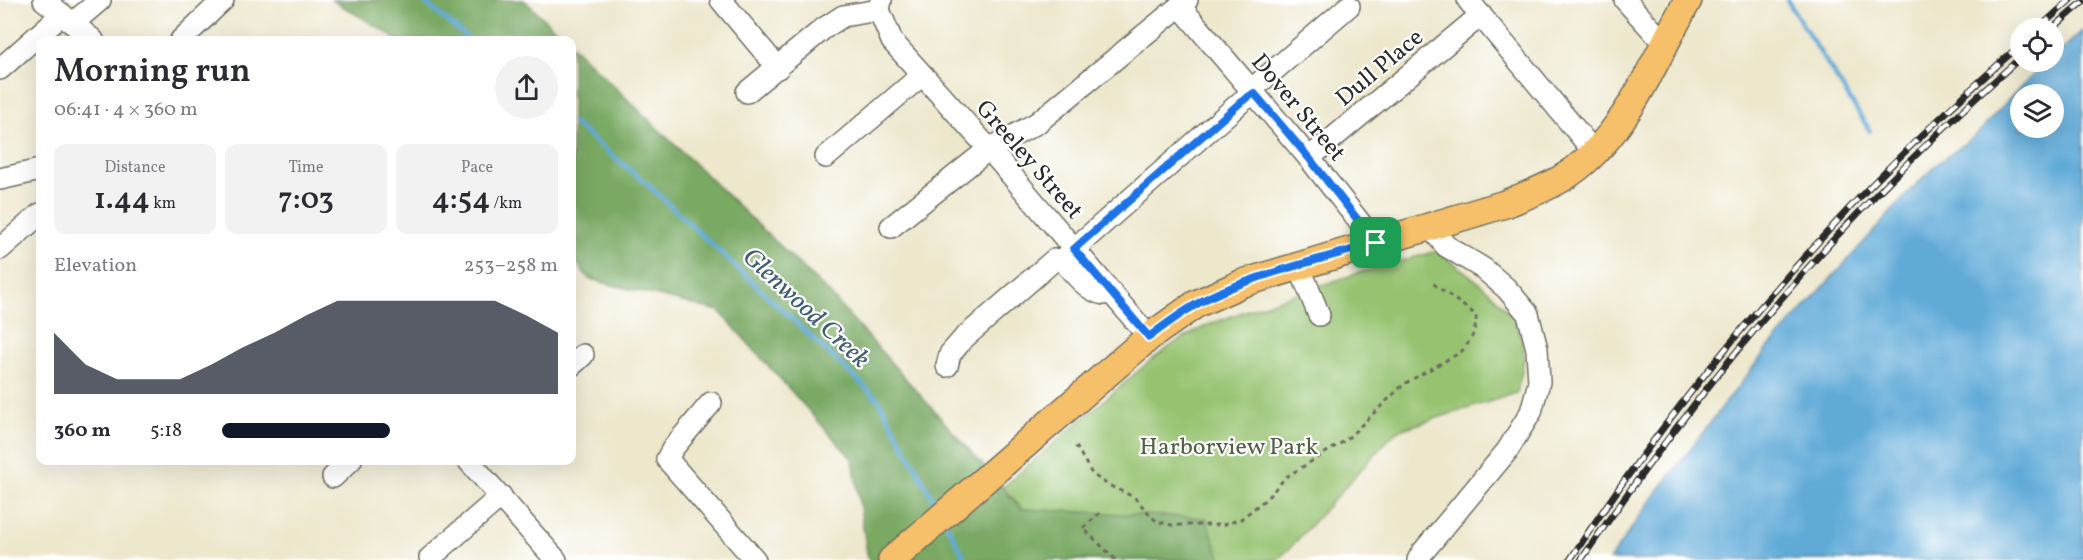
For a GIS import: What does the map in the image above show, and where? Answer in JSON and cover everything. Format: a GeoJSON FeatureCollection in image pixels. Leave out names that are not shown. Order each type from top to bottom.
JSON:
{"type":"FeatureCollection","features":[{"type":"Feature","properties":{"kind":"main road"},"geometry":{"type":"LineString","coordinates":[[892,560],[1149,337],[1196,304],[1218,293],[1299,266],[1505,204],[1540,190],[1566,176],[1595,153],[1615,129],[1688,0]]}},
{"type":"Feature","properties":{"kind":"street"},"geometry":{"type":"LineString","coordinates":[[44,0],[88,36]]}},
{"type":"Feature","properties":{"kind":"street"},"geometry":{"type":"LineString","coordinates":[[45,36],[100,0]]}},
{"type":"Feature","properties":{"kind":"street"},"geometry":{"type":"LineString","coordinates":[[185,36],[223,0]]}},
{"type":"Feature","properties":{"kind":"street"},"geometry":{"type":"LineString","coordinates":[[722,0],[778,68]]}},
{"type":"Feature","properties":{"kind":"street"},"geometry":{"type":"LineString","coordinates":[[1625,0],[1664,43]]}},
{"type":"Feature","properties":{"kind":"street"},"geometry":{"type":"LineString","coordinates":[[891,226],[989,149],[1037,123],[1184,3]]}},
{"type":"Feature","properties":{"kind":"street","name":"Dover Street"},"geometry":{"type":"LineString","coordinates":[[1184,3],[1376,243]]}},
{"type":"Feature","properties":{"kind":"street"},"geometry":{"type":"LineString","coordinates":[[747,92],[822,29],[843,16],[880,5]]}},
{"type":"Feature","properties":{"kind":"street","name":"Greeley Street"},"geometry":{"type":"LineString","coordinates":[[880,5],[892,42],[989,149],[1149,337]]}},
{"type":"Feature","properties":{"kind":"street"},"geometry":{"type":"LineString","coordinates":[[1074,249],[1349,6]]}},
{"type":"Feature","properties":{"kind":"street"},"geometry":{"type":"LineString","coordinates":[[1474,8],[1595,153]]}},
{"type":"Feature","properties":{"kind":"street","name":"Dull Place"},"geometry":{"type":"LineString","coordinates":[[1309,158],[1474,8]]}},
{"type":"Feature","properties":{"kind":"street"},"geometry":{"type":"LineString","coordinates":[[0,69],[36,43]]}},
{"type":"Feature","properties":{"kind":"street"},"geometry":{"type":"LineString","coordinates":[[826,157],[922,75]]}},
{"type":"Feature","properties":{"kind":"street"},"geometry":{"type":"LineString","coordinates":[[0,179],[36,171]]}},
{"type":"Feature","properties":{"kind":"street"},"geometry":{"type":"LineString","coordinates":[[0,249],[36,218]]}},
{"type":"Feature","properties":{"kind":"street"},"geometry":{"type":"LineString","coordinates":[[1419,560],[1422,553],[1507,451],[1531,412],[1539,382],[1537,349],[1528,314],[1507,289],[1484,269],[1446,246],[1430,227]]}},
{"type":"Feature","properties":{"kind":"street"},"geometry":{"type":"LineString","coordinates":[[947,366],[950,354],[964,338],[1054,261],[1062,259],[1096,293],[1113,295]]}},
{"type":"Feature","properties":{"kind":"street"},"geometry":{"type":"LineString","coordinates":[[1299,266],[1319,315]]}},
{"type":"Feature","properties":{"kind":"street"},"geometry":{"type":"LineString","coordinates":[[711,403],[673,448],[667,459],[755,560]]}},
{"type":"Feature","properties":{"kind":"street"},"geometry":{"type":"LineString","coordinates":[[333,477],[346,465]]}},
{"type":"Feature","properties":{"kind":"street"},"geometry":{"type":"LineString","coordinates":[[473,465],[552,559]]}},
{"type":"Feature","properties":{"kind":"street"},"geometry":{"type":"LineString","coordinates":[[430,558],[501,496]]}},
{"type":"Feature","properties":{"kind":"path"},"geometry":{"type":"LineString","coordinates":[[1076,446],[1092,474],[1108,485],[1134,497],[1156,521],[1171,525],[1223,525],[1241,519],[1267,498],[1286,477],[1346,440],[1404,384],[1461,352],[1468,345],[1476,326],[1476,315],[1431,282]]}},
{"type":"Feature","properties":{"kind":"path"},"geometry":{"type":"LineString","coordinates":[[1100,513],[1083,528],[1116,560]]}},
{"type":"Feature","properties":{"kind":"green space"},"geometry":{"type":"Polygon","coordinates":[[[332,0],[524,0],[562,36],[391,36],[332,0]]]}},
{"type":"Feature","properties":{"kind":"green space"},"geometry":{"type":"Polygon","coordinates":[[[576,50],[829,293],[1022,509],[1206,518],[1221,560],[868,560],[853,460],[719,311],[589,279],[576,262],[576,50]]]}},
{"type":"Feature","properties":{"kind":"green space","name":"Harborview Park"},"geometry":{"type":"Polygon","coordinates":[[[1437,251],[1493,295],[1514,322],[1521,338],[1524,356],[1517,393],[1396,431],[1277,560],[1004,560],[980,507],[1150,361],[1178,341],[1206,326],[1245,311],[1355,274],[1437,251]]]}},
{"type":"Feature","properties":{"kind":"water"},"geometry":{"type":"Polygon","coordinates":[[[2083,30],[2083,560],[1609,560],[1654,496],[1767,349],[1937,164],[1977,134],[2010,98],[2010,138],[2064,138],[2064,84],[2023,84],[2037,72],[2064,72],[2064,48],[2083,30]]]}},
{"type":"Feature","properties":{"kind":"waterway","name":"Glenwood Creek"},"geometry":{"type":"LineString","coordinates":[[422,0],[465,36]]}},
{"type":"Feature","properties":{"kind":"waterway"},"geometry":{"type":"LineString","coordinates":[[1787,0],[1870,131]]}},
{"type":"Feature","properties":{"kind":"waterway","name":"Glenwood Creek"},"geometry":{"type":"LineString","coordinates":[[576,125],[646,183],[879,400],[938,508]]}},
{"type":"Feature","properties":{"kind":"waterway","name":"Glenwood Creek"},"geometry":{"type":"LineString","coordinates":[[946,523],[966,560]]}},
{"type":"Feature","properties":{"kind":"railway"},"geometry":{"type":"LineString","coordinates":[[2050,18],[2070,0]]}},
{"type":"Feature","properties":{"kind":"railway"},"geometry":{"type":"LineString","coordinates":[[2064,18],[2083,2]]}},
{"type":"Feature","properties":{"kind":"railway"},"geometry":{"type":"LineString","coordinates":[[1570,560],[1599,516],[1693,389],[1795,267],[1900,157],[2010,54]]}},
{"type":"Feature","properties":{"kind":"railway"},"geometry":{"type":"LineString","coordinates":[[1581,560],[1689,411],[1777,304],[1832,241],[1884,187],[1937,134],[2010,67]]}},
{"type":"Feature","properties":{"kind":"route"},"geometry":{"type":"LineString","coordinates":[[1254,93],[1376,243],[1243,283],[1218,293],[1196,304],[1149,337],[1074,249],[1254,93]]}}]}
